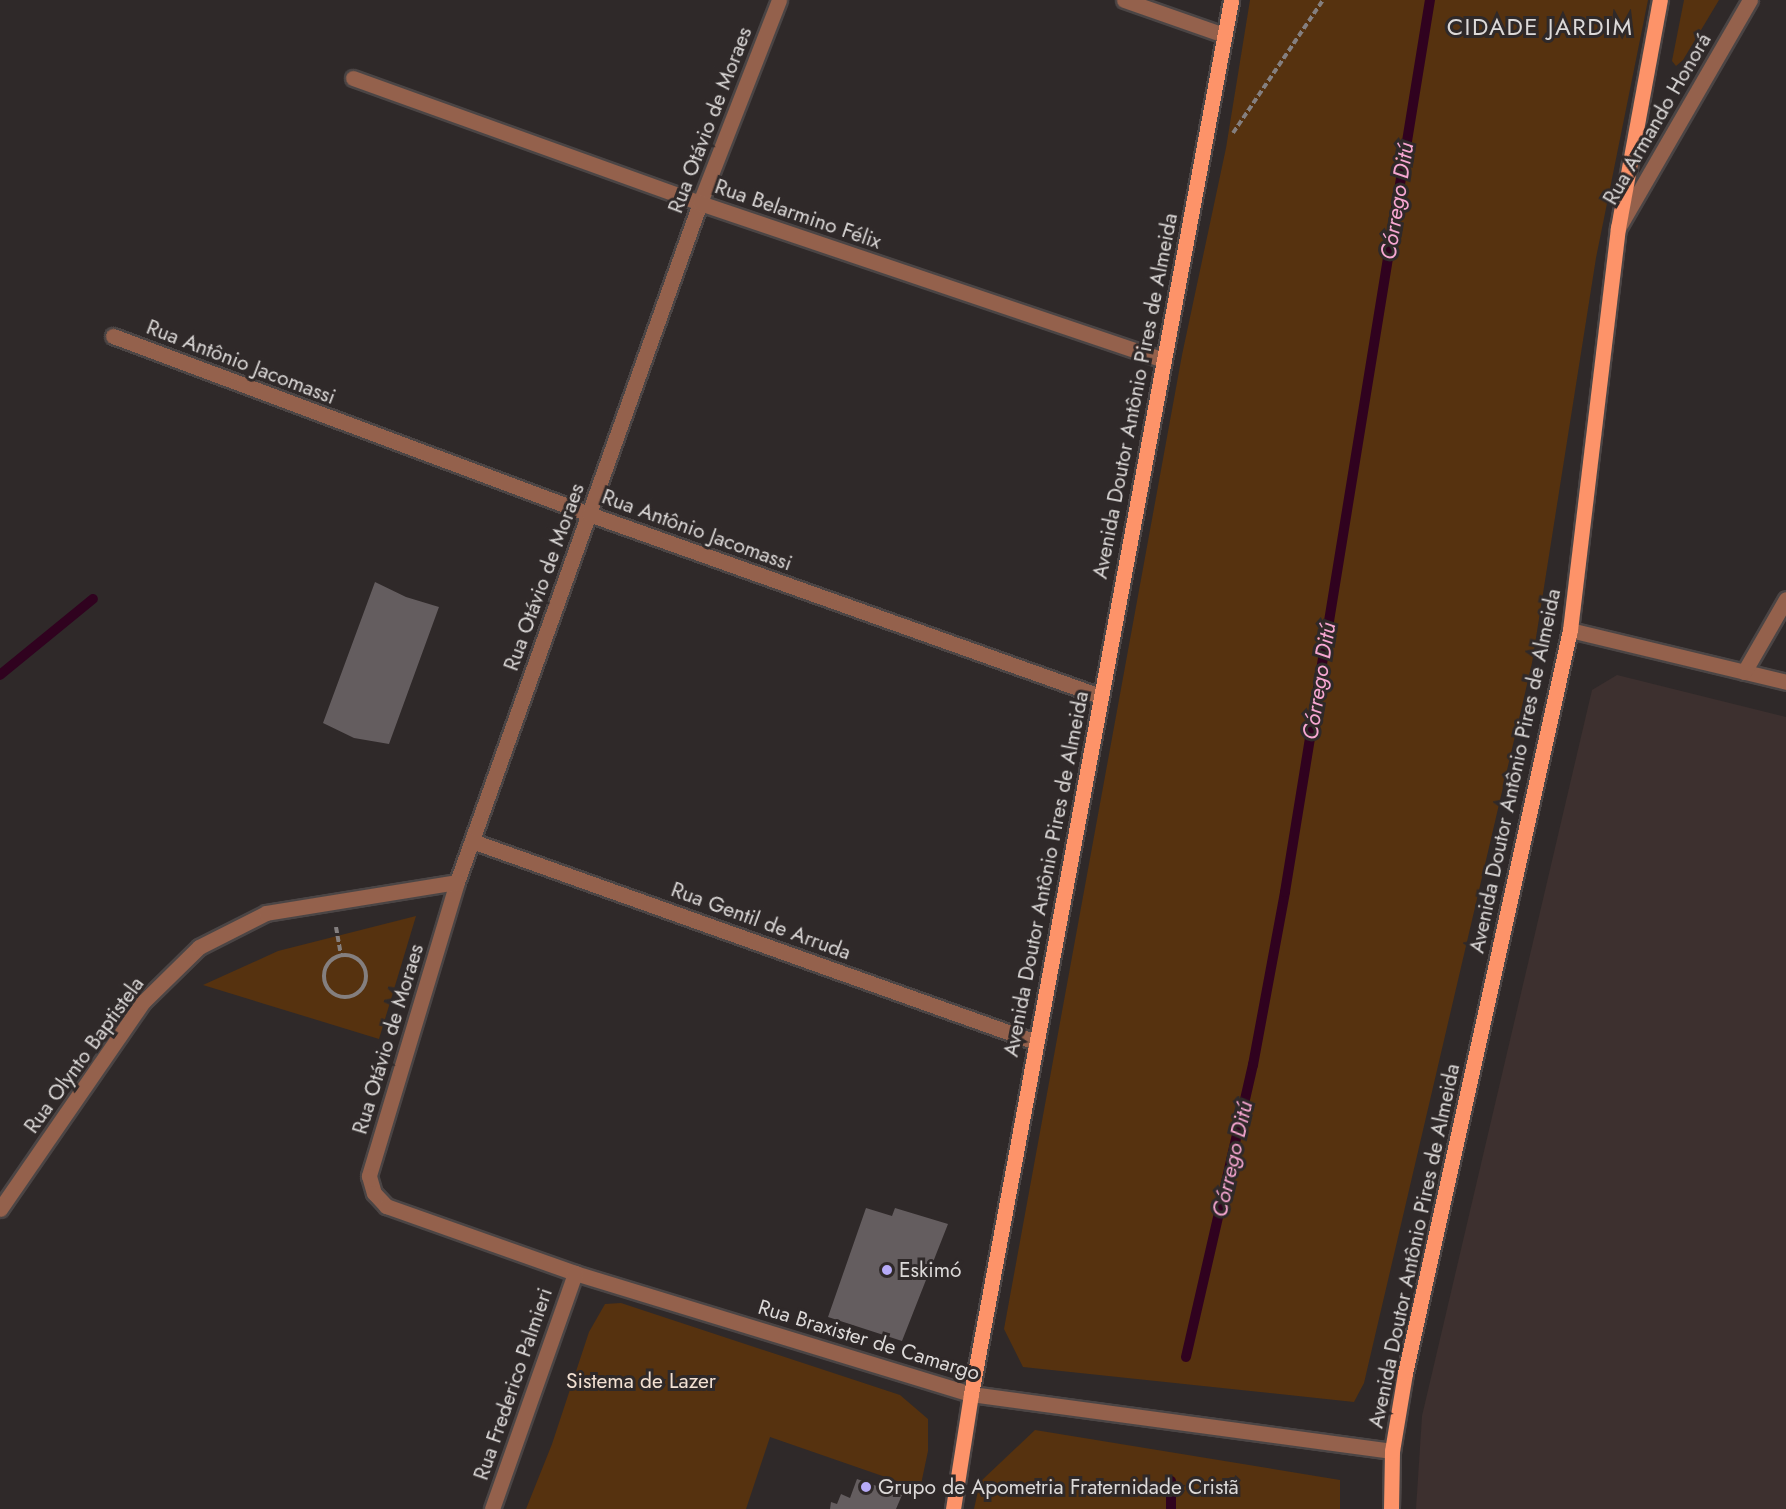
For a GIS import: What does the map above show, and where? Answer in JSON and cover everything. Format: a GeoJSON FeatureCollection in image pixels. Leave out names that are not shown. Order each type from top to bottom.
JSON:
{"type":"FeatureCollection","features":[{"type":"Feature","properties":{"kind":"main road","name":"Avenida Doutor Antônio Pires de Almeida"},"geometry":{"type":"LineString","coordinates":[[952,1509],[970,1394],[1231,0]]}},
{"type":"Feature","properties":{"kind":"main road","name":"Avenida Doutor Antônio Pires de Almeida"},"geometry":{"type":"LineString","coordinates":[[1392,1509],[1392,1451],[1405,1373],[1570,630],[1618,228],[1660,0]]}},
{"type":"Feature","properties":{"kind":"street","name":"Rua Otávio de Moraes"},"geometry":{"type":"LineString","coordinates":[[369,1176],[457,882],[699,203],[779,0]]}},
{"type":"Feature","properties":{"kind":"street"},"geometry":{"type":"LineString","coordinates":[[1124,0],[1224,35]]}},
{"type":"Feature","properties":{"kind":"street","name":"Rua Armando Honorá"},"geometry":{"type":"LineString","coordinates":[[1618,228],[1750,0]]}},
{"type":"Feature","properties":{"kind":"street","name":"Rua Belarmino Félix"},"geometry":{"type":"LineString","coordinates":[[353,78],[699,203],[1163,360]]}},
{"type":"Feature","properties":{"kind":"street","name":"Rua Antônio Jacomassi"},"geometry":{"type":"LineString","coordinates":[[113,336],[589,514],[1100,696]]}},
{"type":"Feature","properties":{"kind":"street"},"geometry":{"type":"LineString","coordinates":[[1743,672],[1786,599]]}},
{"type":"Feature","properties":{"kind":"street"},"geometry":{"type":"LineString","coordinates":[[1570,630],[1786,682]]}},
{"type":"Feature","properties":{"kind":"street","name":"Rua Gentil de Arruda"},"geometry":{"type":"LineString","coordinates":[[472,841],[1036,1042]]}},
{"type":"Feature","properties":{"kind":"street","name":"Rua Olynto Baptistela"},"geometry":{"type":"LineString","coordinates":[[0,1209],[143,1002],[199,947],[266,913],[457,882]]}},
{"type":"Feature","properties":{"kind":"street","name":"Rua Braxister de Camargo"},"geometry":{"type":"LineString","coordinates":[[369,1176],[374,1193],[386,1206],[575,1273],[970,1394],[1392,1451]]}},
{"type":"Feature","properties":{"kind":"street","name":"Rua Frederico Palmieri"},"geometry":{"type":"LineString","coordinates":[[492,1509],[575,1273]]}},
{"type":"Feature","properties":{"kind":"path"},"geometry":{"type":"LineString","coordinates":[[1203,149],[1237,131],[1323,0]]}},
{"type":"Feature","properties":{"kind":"path"},"geometry":{"type":"LineString","coordinates":[[348,955],[360,961],[366,974],[363,986],[353,995],[346,997],[332,993],[327,988],[323,974],[330,961],[348,955]]}},
{"type":"Feature","properties":{"kind":"shaded area"},"geometry":{"type":"Polygon","coordinates":[[[1617,675],[1786,717],[1786,1509],[1416,1509],[1422,1416],[1592,690],[1617,675]]]}},
{"type":"Feature","properties":{"kind":"green space"},"geometry":{"type":"Polygon","coordinates":[[[1250,0],[1648,0],[1596,258],[1532,663],[1364,1383],[1354,1402],[1023,1367],[1004,1329],[1182,355],[1226,148],[1250,0]]]}},
{"type":"Feature","properties":{"kind":"green space"},"geometry":{"type":"Polygon","coordinates":[[[1684,0],[1719,0],[1683,60],[1676,66],[1672,61],[1684,0]]]}},
{"type":"Feature","properties":{"kind":"green space"},"geometry":{"type":"Polygon","coordinates":[[[416,916],[379,1039],[203,985],[278,951],[416,916]]]}},
{"type":"Feature","properties":{"kind":"green space","name":"Sistema de Lazer"},"geometry":{"type":"Polygon","coordinates":[[[621,1303],[900,1395],[928,1419],[928,1451],[920,1489],[770,1437],[746,1509],[526,1509],[552,1444],[589,1332],[605,1304],[621,1303]]]}},
{"type":"Feature","properties":{"kind":"green space"},"geometry":{"type":"Polygon","coordinates":[[[1035,1430],[1340,1480],[1340,1509],[974,1509],[980,1482],[1035,1430]]]}},
{"type":"Feature","properties":{"kind":"building"},"geometry":{"type":"Polygon","coordinates":[[[375,582],[406,597],[439,607],[389,744],[354,738],[323,723],[375,582]]]}},
{"type":"Feature","properties":{"kind":"building","name":"Eskimó"},"geometry":{"type":"Polygon","coordinates":[[[866,1208],[892,1216],[895,1208],[948,1224],[902,1341],[828,1317],[866,1208]]]}},
{"type":"Feature","properties":{"kind":"building","name":"Grupo de Apometria Fraternidade Cristã"},"geometry":{"type":"Polygon","coordinates":[[[857,1479],[902,1495],[896,1509],[830,1509],[831,1502],[837,1504],[841,1494],[850,1498],[857,1479]]]}},
{"type":"Feature","properties":{"kind":"waterway","name":"Córrego Ditú"},"geometry":{"type":"LineString","coordinates":[[1186,1357],[1253,1065],[1285,892],[1430,0]]}},
{"type":"Feature","properties":{"kind":"waterway"},"geometry":{"type":"LineString","coordinates":[[0,675],[93,599]]}},
{"type":"Feature","properties":{"kind":"waterway","name":"Córrego Ditú"},"geometry":{"type":"LineString","coordinates":[[1171,1481],[1171,1509]]}},
{"type":"Feature","properties":{"kind":"place","name":"Eskimó"},"geometry":{"type":"Point","coordinates":[887,1270]}},
{"type":"Feature","properties":{"kind":"place","name":"Grupo de Apometria Fraternidade Cristã"},"geometry":{"type":"Point","coordinates":[866,1487]}},
{"type":"Feature","properties":{"kind":"district","name":"CIDADE JARDIM"},"geometry":{"type":"Point","coordinates":[1540,27]}}]}
